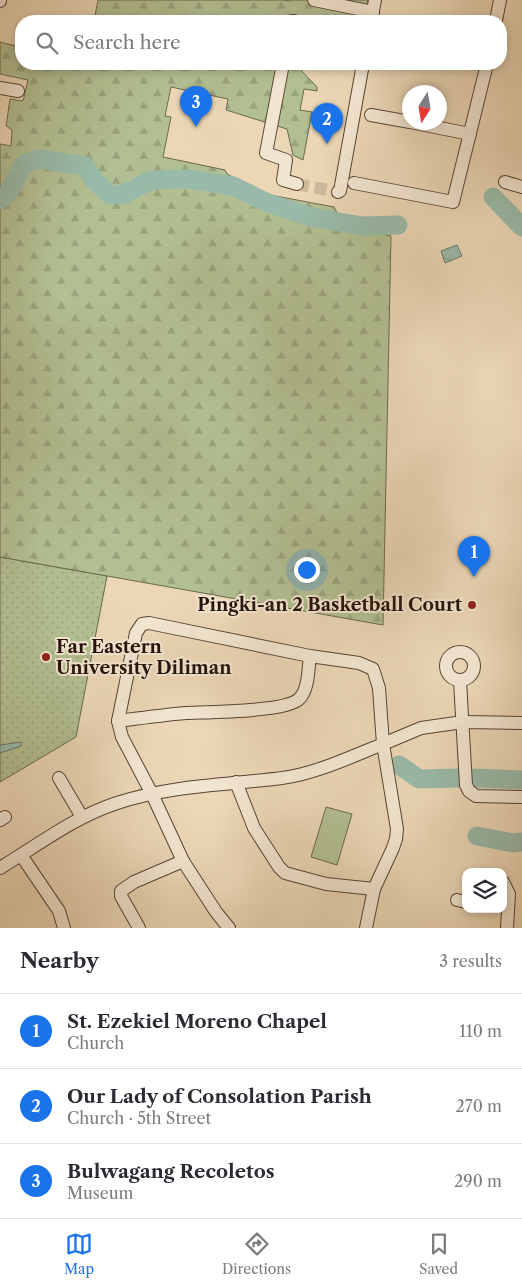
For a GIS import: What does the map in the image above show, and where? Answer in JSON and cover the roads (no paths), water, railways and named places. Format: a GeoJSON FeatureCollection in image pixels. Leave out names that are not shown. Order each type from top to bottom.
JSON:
{"type":"FeatureCollection","features":[{"type":"Feature","properties":{"kind":"street"},"geometry":{"type":"LineString","coordinates":[[314,0],[373,11]]}},
{"type":"Feature","properties":{"kind":"street"},"geometry":{"type":"LineString","coordinates":[[497,15],[500,0]]}},
{"type":"Feature","properties":{"kind":"street"},"geometry":{"type":"LineString","coordinates":[[282,70],[266,153],[286,160],[283,180],[297,184]]}},
{"type":"Feature","properties":{"kind":"street"},"geometry":{"type":"LineString","coordinates":[[338,192],[340,191],[362,70]]}},
{"type":"Feature","properties":{"kind":"street"},"geometry":{"type":"LineString","coordinates":[[354,183],[453,202],[486,70]]}},
{"type":"Feature","properties":{"kind":"street"},"geometry":{"type":"LineString","coordinates":[[0,88],[18,91]]}},
{"type":"Feature","properties":{"kind":"street"},"geometry":{"type":"LineString","coordinates":[[371,115],[402,121]]}},
{"type":"Feature","properties":{"kind":"street"},"geometry":{"type":"LineString","coordinates":[[447,129],[470,134]]}},
{"type":"Feature","properties":{"kind":"street"},"geometry":{"type":"LineString","coordinates":[[504,182],[522,187]]}},
{"type":"Feature","properties":{"kind":"street"},"geometry":{"type":"LineString","coordinates":[[229,928],[216,912],[183,861],[152,794],[122,737],[118,720],[136,633],[142,624],[149,623],[285,649],[310,656],[358,663],[373,669],[379,688],[383,744],[396,839],[374,889],[366,928]]}},
{"type":"Feature","properties":{"kind":"street"},"geometry":{"type":"LineString","coordinates":[[118,720],[286,705],[298,700],[303,692],[310,656]]}},
{"type":"Feature","properties":{"kind":"street"},"geometry":{"type":"LineString","coordinates":[[460,681],[466,785],[469,791],[476,796],[522,797]]}},
{"type":"Feature","properties":{"kind":"street"},"geometry":{"type":"LineString","coordinates":[[0,868],[82,817],[116,803],[152,794],[236,782],[284,778],[328,766],[421,728],[463,722],[522,723]]}},
{"type":"Feature","properties":{"kind":"street"},"geometry":{"type":"LineString","coordinates":[[59,778],[82,817]]}},
{"type":"Feature","properties":{"kind":"street"},"geometry":{"type":"LineString","coordinates":[[236,782],[254,828],[279,867],[285,873],[326,884],[374,889]]}},
{"type":"Feature","properties":{"kind":"street"},"geometry":{"type":"LineString","coordinates":[[21,855],[59,911],[64,928]]}},
{"type":"Feature","properties":{"kind":"street"},"geometry":{"type":"LineString","coordinates":[[139,928],[121,896],[121,891],[134,882],[183,861]]}},
{"type":"Feature","properties":{"kind":"street"},"geometry":{"type":"LineString","coordinates":[[507,890],[509,894],[507,904]]}},
{"type":"Feature","properties":{"kind":"street"},"geometry":{"type":"LineString","coordinates":[[506,913],[506,928]]}},
{"type":"Feature","properties":{"kind":"water"},"geometry":{"type":"Polygon","coordinates":[[[457,245],[462,256],[445,263],[441,251],[457,245]]]}},
{"type":"Feature","properties":{"kind":"water"},"geometry":{"type":"Polygon","coordinates":[[[21,742],[21,746],[0,753],[0,745],[21,742]]]}},
{"type":"Feature","properties":{"kind":"waterway"},"geometry":{"type":"LineString","coordinates":[[0,200],[9,192],[24,164],[39,159],[85,166],[94,180],[110,195],[124,194],[151,180],[189,179],[233,186],[268,203],[311,217],[362,226],[398,225]]}},
{"type":"Feature","properties":{"kind":"waterway"},"geometry":{"type":"LineString","coordinates":[[493,197],[522,227]]}},
{"type":"Feature","properties":{"kind":"waterway"},"geometry":{"type":"LineString","coordinates":[[399,765],[419,779],[457,778]]}},
{"type":"Feature","properties":{"kind":"waterway"},"geometry":{"type":"LineString","coordinates":[[474,778],[522,780]]}},
{"type":"Feature","properties":{"kind":"waterway"},"geometry":{"type":"LineString","coordinates":[[477,836],[513,843],[522,842]]}},
{"type":"Feature","properties":{"kind":"tunnel"},"geometry":{"type":"LineString","coordinates":[[297,184],[338,192]]}},
{"type":"Feature","properties":{"kind":"place","name":"Bulwagang Recoletos"},"geometry":{"type":"Point","coordinates":[196,127]}},
{"type":"Feature","properties":{"kind":"place","name":"Our Lady of Consolation Parish"},"geometry":{"type":"Point","coordinates":[327,144]}},
{"type":"Feature","properties":{"kind":"place","name":"St. Ezekiel Moreno Chapel"},"geometry":{"type":"Point","coordinates":[474,577]}},
{"type":"Feature","properties":{"kind":"place","name":"Pingki-an 2 Basketball Court"},"geometry":{"type":"Point","coordinates":[472,605]}},
{"type":"Feature","properties":{"kind":"place","name":"Far Eastern University Diliman"},"geometry":{"type":"Point","coordinates":[46,657]}}]}
